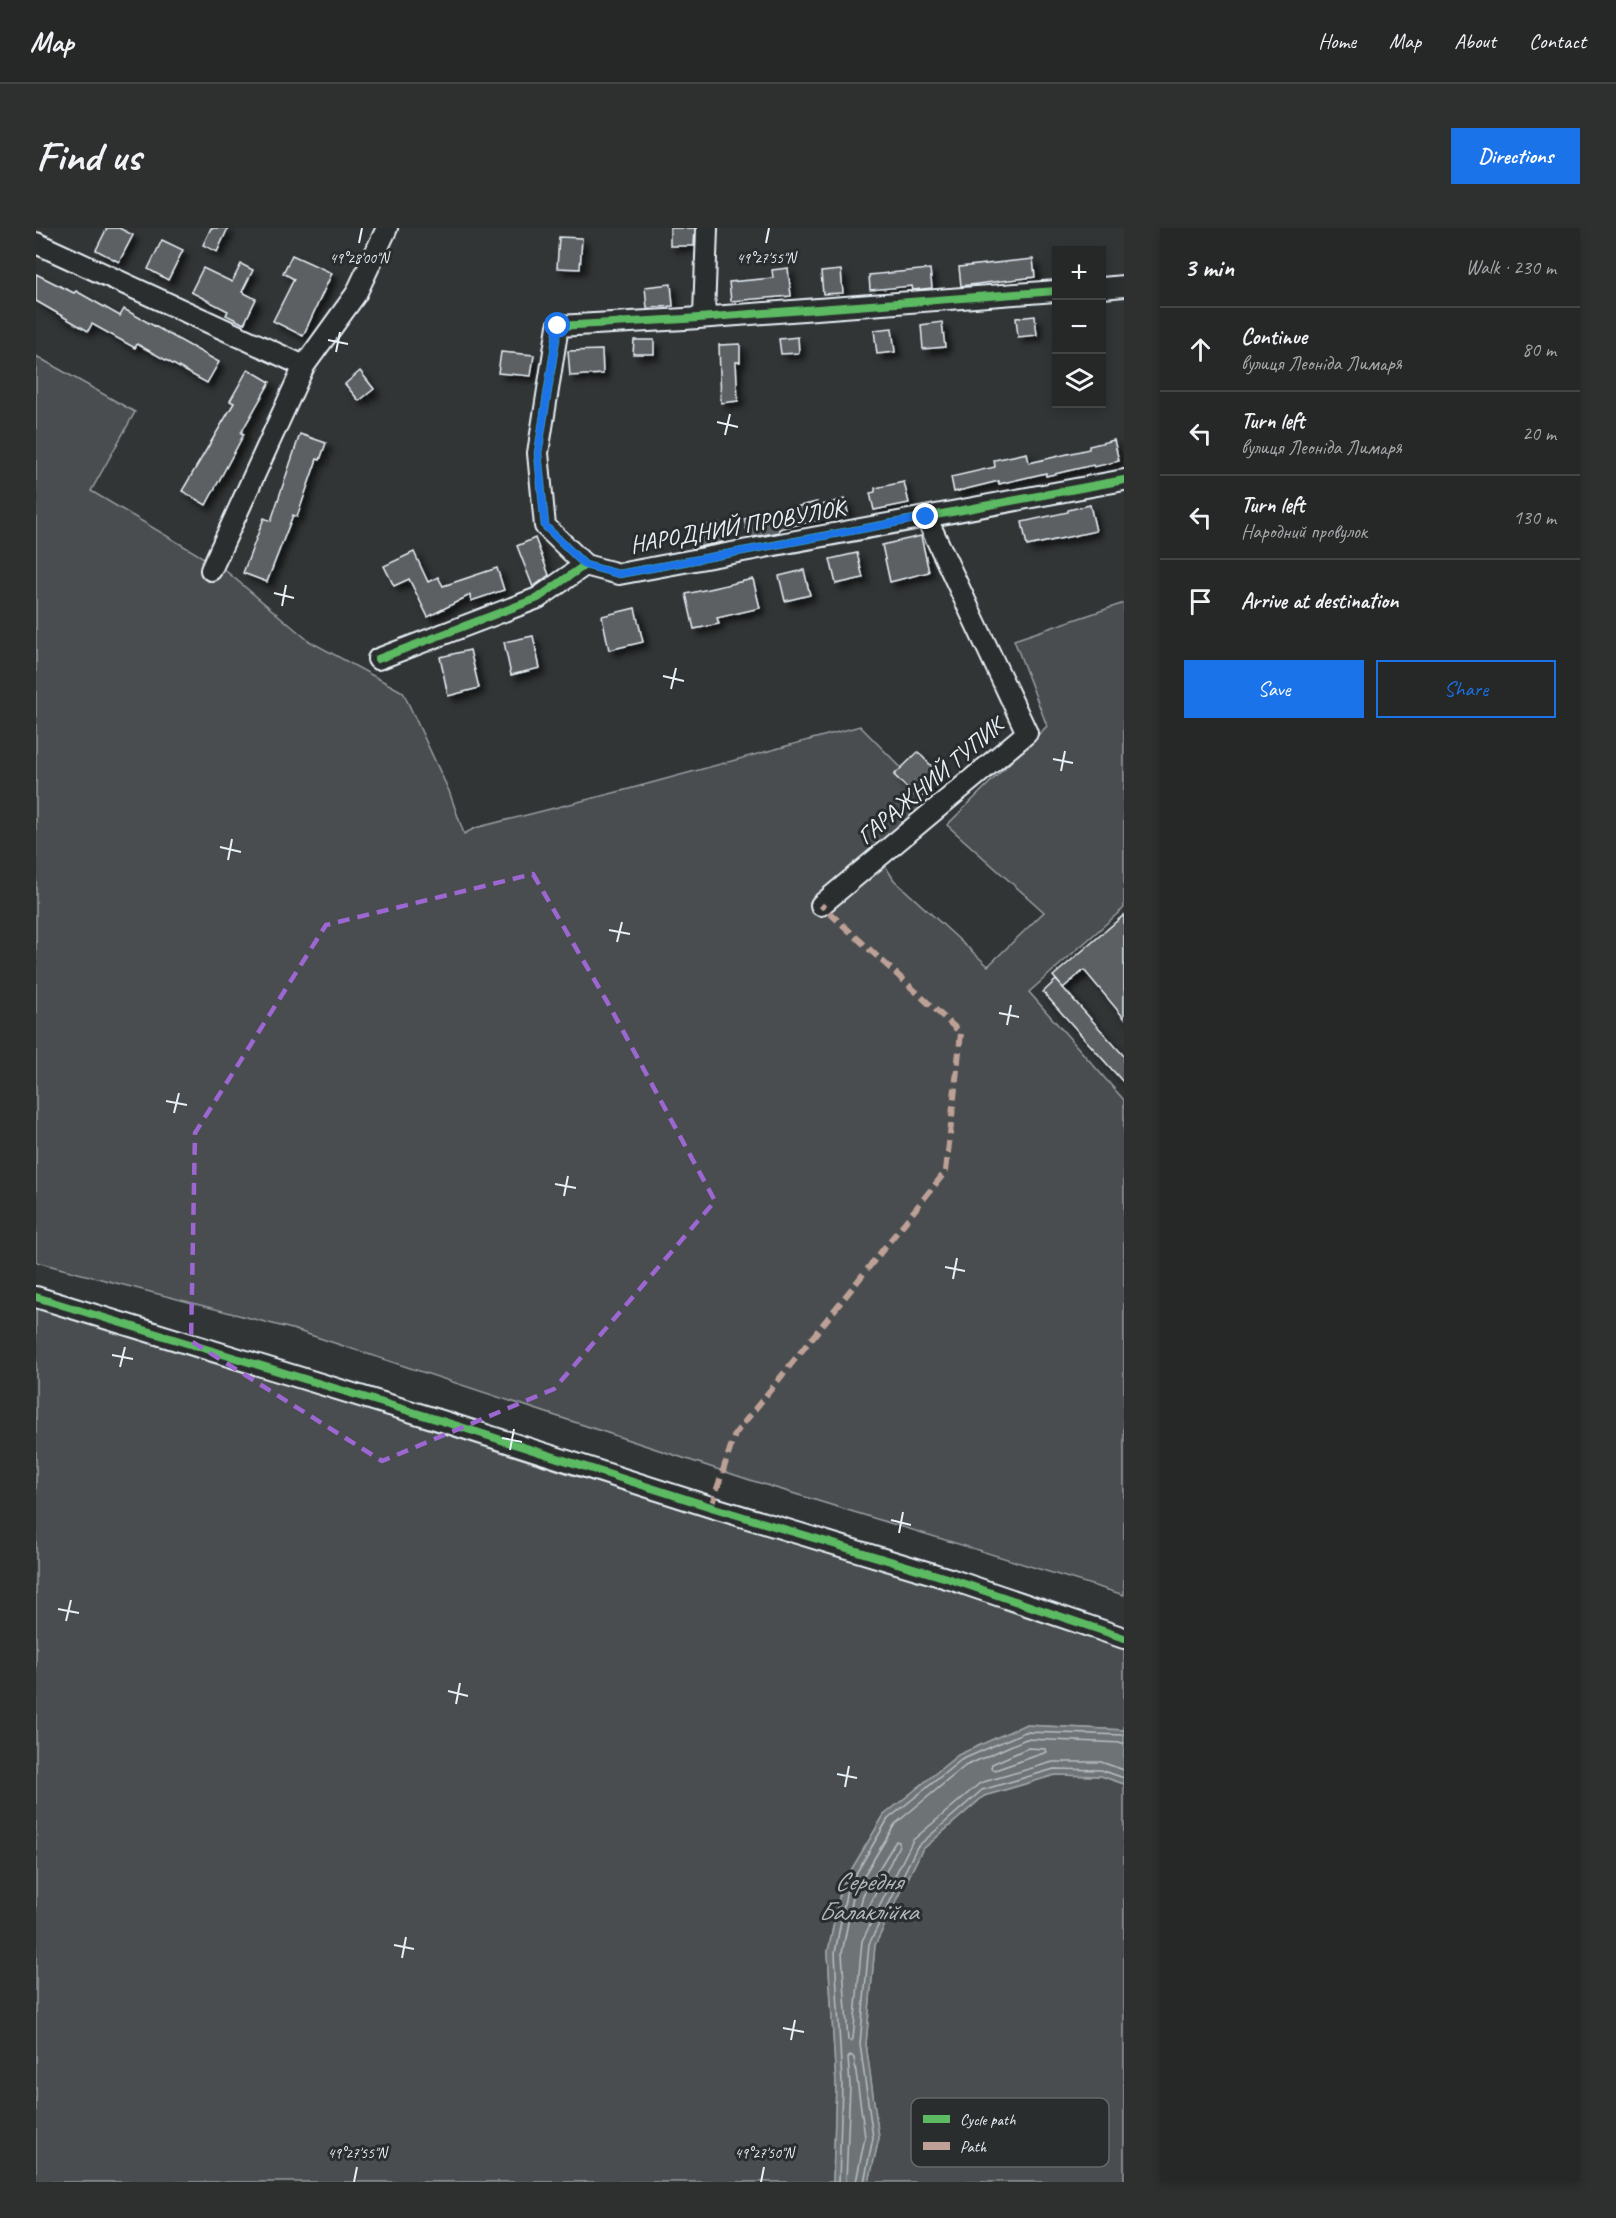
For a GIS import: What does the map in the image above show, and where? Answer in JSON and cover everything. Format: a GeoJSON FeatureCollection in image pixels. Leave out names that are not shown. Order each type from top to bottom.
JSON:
{"type":"FeatureCollection","features":[{"type":"Feature","properties":{"kind":"street"},"geometry":{"type":"LineString","coordinates":[[211,570],[304,366],[356,294],[387,228]]}},
{"type":"Feature","properties":{"kind":"street"},"geometry":{"type":"LineString","coordinates":[[704,316],[707,228]]}},
{"type":"Feature","properties":{"kind":"street"},"geometry":{"type":"LineString","coordinates":[[36,243],[304,366]]}},
{"type":"Feature","properties":{"kind":"street"},"geometry":{"type":"LineString","coordinates":[[1106,288],[1124,286]]}},
{"type":"Feature","properties":{"kind":"street"},"geometry":{"type":"LineString","coordinates":[[378,659],[538,598],[585,565],[545,526],[538,453],[558,326],[1052,291]]}},
{"type":"Feature","properties":{"kind":"street","name":"НАРОДНИЙ ПРОВУЛОК"},"geometry":{"type":"LineString","coordinates":[[585,565],[619,574],[1124,480]]}},
{"type":"Feature","properties":{"kind":"street","name":"ГАРАЖНИЙ ТУПИК"},"geometry":{"type":"LineString","coordinates":[[821,905],[1027,733],[926,517]]}},
{"type":"Feature","properties":{"kind":"street"},"geometry":{"type":"LineString","coordinates":[[36,1297],[950,1579],[1124,1638]]}},
{"type":"Feature","properties":{"kind":"highlighted area"},"geometry":{"type":"Polygon","coordinates":[[[533,874],[609,1005],[715,1201],[554,1389],[382,1461],[191,1341],[195,1133],[326,925],[533,874]]]}},
{"type":"Feature","properties":{"kind":"shaded area"},"geometry":{"type":"Polygon","coordinates":[[[36,356],[135,412],[91,491],[226,571],[309,641],[403,692],[449,791],[464,834],[475,828],[860,726],[936,803],[877,853],[894,880],[988,966],[1044,912],[947,825],[1047,726],[1014,640],[1124,603],[1124,908],[1029,992],[1124,1100],[1124,1595],[753,1481],[292,1329],[36,1262],[36,356]]]}},
{"type":"Feature","properties":{"kind":"shaded area"},"geometry":{"type":"Polygon","coordinates":[[[36,1305],[101,1323],[569,1474],[828,1548],[1124,1642],[1124,1730],[1024,1725],[884,1815],[841,1887],[828,1952],[836,2084],[833,2182],[36,2182],[36,1305]]]}},
{"type":"Feature","properties":{"kind":"shaded area"},"geometry":{"type":"Polygon","coordinates":[[[1055,1775],[1101,1776],[1124,1784],[1124,2182],[869,2182],[879,2138],[866,2044],[875,1945],[922,1850],[984,1796],[1055,1775]]]}},
{"type":"Feature","properties":{"kind":"water","name":"Середня Балаклійка"},"geometry":{"type":"Polygon","coordinates":[[[1024,1725],[1124,1730],[1124,1784],[1101,1776],[1055,1775],[984,1796],[922,1850],[875,1945],[866,2044],[879,2138],[869,2182],[833,2182],[836,2084],[828,1952],[841,1887],[884,1815],[958,1755],[1024,1725]]]}},
{"type":"Feature","properties":{"kind":"building"},"geometry":{"type":"Polygon","coordinates":[[[107,228],[119,228],[133,235],[119,262],[96,250],[107,228]]]}},
{"type":"Feature","properties":{"kind":"building"},"geometry":{"type":"Polygon","coordinates":[[[211,228],[228,228],[217,252],[203,245],[211,228]]]}},
{"type":"Feature","properties":{"kind":"building"},"geometry":{"type":"Polygon","coordinates":[[[670,228],[695,228],[694,246],[670,246],[670,228]]]}},
{"type":"Feature","properties":{"kind":"building"},"geometry":{"type":"Polygon","coordinates":[[[559,237],[582,238],[580,269],[557,268],[559,237]]]}},
{"type":"Feature","properties":{"kind":"building"},"geometry":{"type":"Polygon","coordinates":[[[162,240],[183,250],[168,280],[148,269],[162,240]]]}},
{"type":"Feature","properties":{"kind":"building"},"geometry":{"type":"Polygon","coordinates":[[[292,255],[332,273],[303,336],[273,321],[294,279],[283,273],[292,255]]]}},
{"type":"Feature","properties":{"kind":"building"},"geometry":{"type":"Polygon","coordinates":[[[1033,259],[1035,277],[961,286],[959,267],[1033,259]]]}},
{"type":"Feature","properties":{"kind":"building"},"geometry":{"type":"Polygon","coordinates":[[[241,264],[253,270],[242,292],[256,299],[244,324],[226,315],[228,311],[191,292],[203,268],[232,282],[241,264]]]}},
{"type":"Feature","properties":{"kind":"building"},"geometry":{"type":"Polygon","coordinates":[[[788,268],[791,296],[731,301],[729,282],[773,278],[772,270],[788,268]]]}},
{"type":"Feature","properties":{"kind":"building"},"geometry":{"type":"Polygon","coordinates":[[[930,269],[932,288],[913,290],[912,286],[870,290],[869,275],[930,269]]]}},
{"type":"Feature","properties":{"kind":"building"},"geometry":{"type":"Polygon","coordinates":[[[841,270],[843,293],[823,294],[821,272],[841,270]]]}},
{"type":"Feature","properties":{"kind":"building"},"geometry":{"type":"Polygon","coordinates":[[[36,274],[74,293],[76,291],[120,316],[124,309],[219,362],[207,383],[137,344],[135,348],[92,324],[88,331],[36,301],[36,274]]]}},
{"type":"Feature","properties":{"kind":"building"},"geometry":{"type":"Polygon","coordinates":[[[671,284],[673,306],[647,308],[645,287],[671,284]]]}},
{"type":"Feature","properties":{"kind":"building"},"geometry":{"type":"Polygon","coordinates":[[[1035,316],[1037,335],[1018,337],[1016,318],[1035,316]]]}},
{"type":"Feature","properties":{"kind":"building"},"geometry":{"type":"Polygon","coordinates":[[[942,322],[945,347],[923,349],[921,325],[942,322]]]}},
{"type":"Feature","properties":{"kind":"building"},"geometry":{"type":"Polygon","coordinates":[[[892,328],[895,352],[877,354],[874,330],[892,328]]]}},
{"type":"Feature","properties":{"kind":"building"},"geometry":{"type":"Polygon","coordinates":[[[798,337],[799,353],[781,354],[779,339],[798,337]]]}},
{"type":"Feature","properties":{"kind":"building"},"geometry":{"type":"Polygon","coordinates":[[[634,340],[654,340],[654,354],[633,354],[634,340]]]}},
{"type":"Feature","properties":{"kind":"building"},"geometry":{"type":"Polygon","coordinates":[[[740,344],[740,362],[736,362],[738,401],[721,403],[719,345],[740,344]]]}},
{"type":"Feature","properties":{"kind":"building"},"geometry":{"type":"Polygon","coordinates":[[[602,350],[603,374],[570,376],[568,351],[602,350]]]}},
{"type":"Feature","properties":{"kind":"building"},"geometry":{"type":"Polygon","coordinates":[[[501,352],[534,355],[531,376],[498,373],[501,352]]]}},
{"type":"Feature","properties":{"kind":"building"},"geometry":{"type":"Polygon","coordinates":[[[248,369],[270,382],[241,433],[244,434],[206,505],[182,491],[234,403],[230,401],[248,369]]]}},
{"type":"Feature","properties":{"kind":"building"},"geometry":{"type":"Polygon","coordinates":[[[360,371],[374,389],[359,401],[345,384],[360,371]]]}},
{"type":"Feature","properties":{"kind":"building"},"geometry":{"type":"Polygon","coordinates":[[[300,434],[326,443],[320,460],[317,459],[297,517],[293,515],[267,582],[243,573],[264,518],[271,521],[300,434]]]}},
{"type":"Feature","properties":{"kind":"building"},"geometry":{"type":"Polygon","coordinates":[[[1114,440],[1119,461],[1046,476],[1046,473],[999,484],[999,481],[954,492],[951,477],[995,467],[994,460],[1027,453],[1029,463],[1089,449],[1089,446],[1114,440]]]}},
{"type":"Feature","properties":{"kind":"building"},"geometry":{"type":"Polygon","coordinates":[[[904,482],[909,503],[874,510],[870,493],[875,492],[875,488],[904,482]]]}},
{"type":"Feature","properties":{"kind":"building"},"geometry":{"type":"Polygon","coordinates":[[[845,499],[848,513],[749,538],[744,519],[817,502],[818,506],[845,499]]]}},
{"type":"Feature","properties":{"kind":"building"},"geometry":{"type":"Polygon","coordinates":[[[1090,505],[1096,531],[1027,546],[1022,522],[1090,505]]]}},
{"type":"Feature","properties":{"kind":"building"},"geometry":{"type":"Polygon","coordinates":[[[719,523],[723,542],[698,547],[694,528],[719,523]]]}},
{"type":"Feature","properties":{"kind":"building"},"geometry":{"type":"Polygon","coordinates":[[[921,536],[929,572],[890,582],[882,545],[921,536]]]}},
{"type":"Feature","properties":{"kind":"building"},"geometry":{"type":"Polygon","coordinates":[[[535,538],[549,575],[533,587],[517,546],[535,538]]]}},
{"type":"Feature","properties":{"kind":"building"},"geometry":{"type":"Polygon","coordinates":[[[414,552],[428,582],[438,577],[443,586],[497,568],[504,590],[471,601],[470,595],[428,617],[409,579],[394,586],[384,566],[414,552]]]}},
{"type":"Feature","properties":{"kind":"building"},"geometry":{"type":"Polygon","coordinates":[[[857,553],[863,578],[836,584],[830,559],[857,553]]]}},
{"type":"Feature","properties":{"kind":"building"},"geometry":{"type":"Polygon","coordinates":[[[804,570],[810,595],[785,601],[779,576],[804,570]]]}},
{"type":"Feature","properties":{"kind":"building"},"geometry":{"type":"Polygon","coordinates":[[[753,579],[760,608],[717,618],[719,624],[694,629],[686,594],[753,579]]]}},
{"type":"Feature","properties":{"kind":"building"},"geometry":{"type":"Polygon","coordinates":[[[635,608],[643,642],[609,650],[602,616],[635,608]]]}},
{"type":"Feature","properties":{"kind":"building"},"geometry":{"type":"Polygon","coordinates":[[[533,636],[540,668],[511,675],[504,642],[533,636]]]}},
{"type":"Feature","properties":{"kind":"building"},"geometry":{"type":"Polygon","coordinates":[[[470,650],[479,688],[448,696],[440,657],[470,650]]]}},
{"type":"Feature","properties":{"kind":"building"},"geometry":{"type":"Polygon","coordinates":[[[918,752],[942,777],[919,800],[894,775],[918,752]]]}},
{"type":"Feature","properties":{"kind":"building"},"geometry":{"type":"Polygon","coordinates":[[[1124,915],[1124,1018],[1084,970],[1063,988],[1053,976],[1124,915]]]}},
{"type":"Feature","properties":{"kind":"building"},"geometry":{"type":"Polygon","coordinates":[[[1056,980],[1124,1056],[1124,1083],[1043,992],[1056,980]]]}},
{"type":"Feature","properties":{"kind":"marked path"},"geometry":{"type":"LineString","coordinates":[[711,1507],[735,1434],[946,1171],[961,1033],[821,905]]}},
{"type":"Feature","properties":{"kind":"cycle path"},"geometry":{"type":"LineString","coordinates":[[585,565],[545,526],[538,453],[558,326],[685,319],[1052,291]]}},
{"type":"Feature","properties":{"kind":"cycle path"},"geometry":{"type":"LineString","coordinates":[[378,659],[538,598],[585,565],[619,574],[1124,480]]}},
{"type":"Feature","properties":{"kind":"cycle path"},"geometry":{"type":"LineString","coordinates":[[36,1297],[950,1579],[1124,1638]]}},
{"type":"Feature","properties":{"kind":"route"},"geometry":{"type":"LineString","coordinates":[[558,326],[538,453],[545,526],[585,565],[619,574],[926,517]]}}]}
